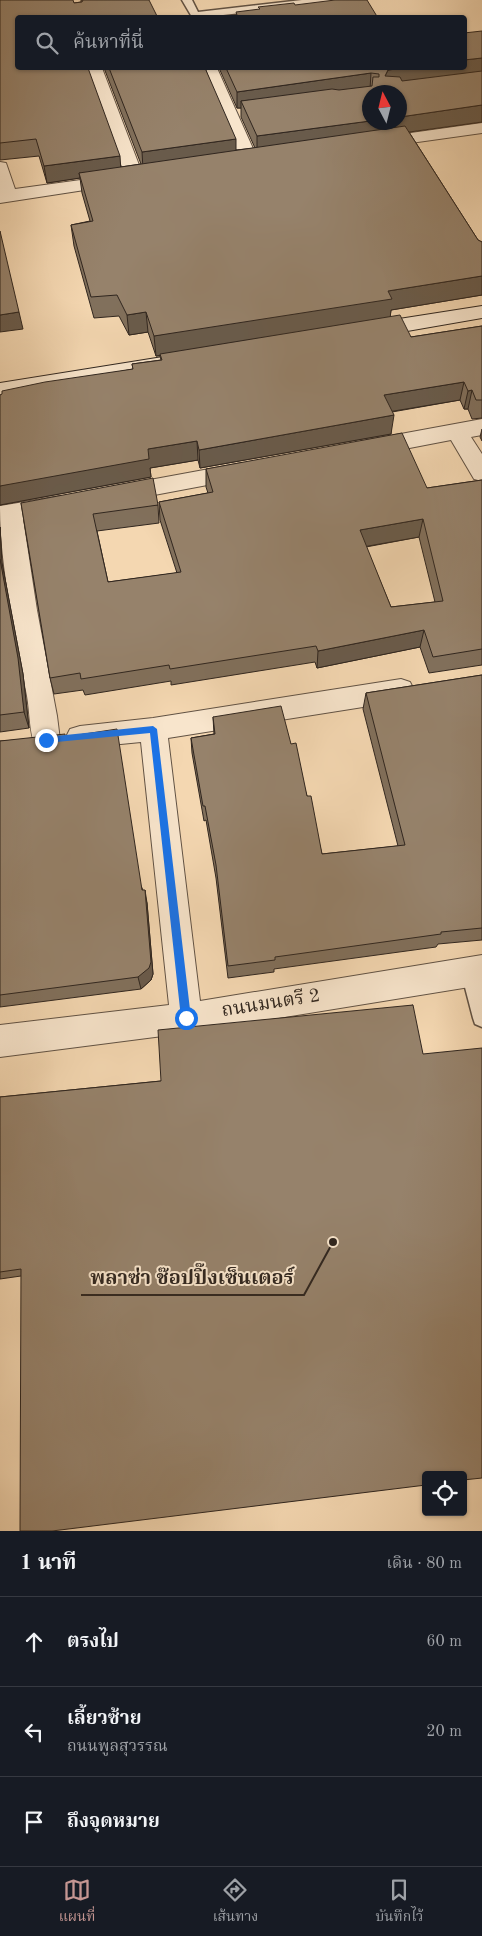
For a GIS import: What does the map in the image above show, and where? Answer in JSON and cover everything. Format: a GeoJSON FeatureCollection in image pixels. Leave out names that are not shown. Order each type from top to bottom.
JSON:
{"type":"FeatureCollection","features":[{"type":"Feature","properties":{"kind":"street"},"geometry":{"type":"LineString","coordinates":[[95,70],[135,178]]}},
{"type":"Feature","properties":{"kind":"street"},"geometry":{"type":"LineString","coordinates":[[210,70],[235,114],[250,162]]}},
{"type":"Feature","properties":{"kind":"street"},"geometry":{"type":"LineString","coordinates":[[357,146],[408,143],[482,128]]}},
{"type":"Feature","properties":{"kind":"street"},"geometry":{"type":"LineString","coordinates":[[231,164],[270,159]]}},
{"type":"Feature","properties":{"kind":"street"},"geometry":{"type":"LineString","coordinates":[[0,167],[4,196],[154,175]]}},
{"type":"Feature","properties":{"kind":"street"},"geometry":{"type":"LineString","coordinates":[[344,334],[482,312]]}},
{"type":"Feature","properties":{"kind":"street"},"geometry":{"type":"LineString","coordinates":[[0,390],[187,360]]}},
{"type":"Feature","properties":{"kind":"street"},"geometry":{"type":"LineString","coordinates":[[350,451],[482,427]]}},
{"type":"Feature","properties":{"kind":"street"},"geometry":{"type":"LineString","coordinates":[[457,431],[482,473]]}},
{"type":"Feature","properties":{"kind":"street"},"geometry":{"type":"LineString","coordinates":[[46,740],[5,514],[262,467]]}},
{"type":"Feature","properties":{"kind":"street"},"geometry":{"type":"LineString","coordinates":[[18,743],[153,729],[424,687]]}},
{"type":"Feature","properties":{"kind":"street"},"geometry":{"type":"LineString","coordinates":[[153,729],[186,1018]]}},
{"type":"Feature","properties":{"kind":"street","name":"ถนนมนตรี 2"},"geometry":{"type":"LineString","coordinates":[[0,1042],[186,1018],[476,971]]}},
{"type":"Feature","properties":{"kind":"lane"},"geometry":{"type":"LineString","coordinates":[[187,0],[195,15]]}},
{"type":"Feature","properties":{"kind":"lane"},"geometry":{"type":"LineString","coordinates":[[204,15],[326,0]]}},
{"type":"Feature","properties":{"kind":"lane"},"geometry":{"type":"LineString","coordinates":[[476,971],[482,1018]]}},
{"type":"Feature","properties":{"kind":"building"},"geometry":{"type":"Polygon","coordinates":[[[0,0],[73,0],[74,3],[82,2],[83,0],[149,0],[156,15],[15,15],[15,70],[89,70],[120,156],[44,166],[36,139],[0,143],[0,0]]]}},
{"type":"Feature","properties":{"kind":"building"},"geometry":{"type":"Polygon","coordinates":[[[335,0],[367,0],[376,15],[237,15],[236,12],[260,9],[258,7],[294,3],[295,5],[335,0]]]}},
{"type":"Feature","properties":{"kind":"building"},"geometry":{"type":"Polygon","coordinates":[[[482,31],[482,58],[467,60],[467,33],[482,31]]]}},
{"type":"Feature","properties":{"kind":"building"},"geometry":{"type":"Polygon","coordinates":[[[110,70],[206,70],[236,139],[142,152],[110,70]]]}},
{"type":"Feature","properties":{"kind":"building"},"geometry":{"type":"Polygon","coordinates":[[[227,70],[388,70],[385,76],[400,77],[402,81],[482,71],[482,105],[407,116],[407,85],[372,85],[373,77],[379,77],[379,74],[371,73],[237,92],[227,70]]]}},
{"type":"Feature","properties":{"kind":"building"},"geometry":{"type":"Polygon","coordinates":[[[362,87],[362,122],[257,136],[241,101],[332,89],[362,87]]]}},
{"type":"Feature","properties":{"kind":"building"},"geometry":{"type":"Polygon","coordinates":[[[407,129],[478,240],[482,242],[482,276],[388,291],[392,299],[154,336],[146,312],[127,315],[117,295],[91,297],[71,225],[93,221],[79,173],[377,130],[407,129]]]}},
{"type":"Feature","properties":{"kind":"building"},"geometry":{"type":"Polygon","coordinates":[[[0,231],[19,312],[0,315],[0,231]]]}},
{"type":"Feature","properties":{"kind":"building"},"geometry":{"type":"Polygon","coordinates":[[[400,315],[411,337],[482,326],[482,400],[476,400],[472,390],[468,391],[464,382],[384,395],[394,415],[199,450],[197,441],[148,449],[149,459],[0,486],[0,395],[2,391],[45,382],[133,369],[132,364],[162,360],[160,354],[400,315]]]}},
{"type":"Feature","properties":{"kind":"building"},"geometry":{"type":"Polygon","coordinates":[[[402,433],[427,488],[482,480],[482,649],[433,657],[424,630],[318,651],[316,646],[170,669],[169,665],[81,679],[80,673],[50,678],[21,503],[153,478],[158,505],[93,514],[108,582],[181,572],[159,502],[213,492],[206,469],[402,433]],[[423,519],[360,530],[391,607],[443,601],[423,519]]]}},
{"type":"Feature","properties":{"kind":"building"},"geometry":{"type":"Polygon","coordinates":[[[0,559],[18,658],[24,712],[0,715],[0,559]]]}},
{"type":"Feature","properties":{"kind":"building"},"geometry":{"type":"Polygon","coordinates":[[[482,675],[482,928],[441,932],[441,934],[275,957],[275,960],[228,966],[216,865],[191,738],[215,734],[213,717],[281,706],[291,744],[296,743],[307,796],[311,796],[322,854],[405,845],[366,693],[482,675]]]}},
{"type":"Feature","properties":{"kind":"building"},"geometry":{"type":"Polygon","coordinates":[[[117,729],[142,890],[145,890],[151,962],[149,968],[138,977],[0,995],[0,741],[65,734],[65,737],[117,729]]]}},
{"type":"Feature","properties":{"kind":"building"},"geometry":{"type":"Polygon","coordinates":[[[413,1005],[423,1054],[482,1048],[482,1478],[467,1480],[467,1471],[422,1471],[422,1485],[52,1531],[20,1531],[21,1269],[0,1272],[0,1097],[161,1081],[158,1030],[413,1005]]]}},
{"type":"Feature","properties":{"kind":"place","name":"พลาซ่า ช๊อปปิ๊งเซ็นเตอร์"},"geometry":{"type":"Point","coordinates":[333,1242]}},
{"type":"Feature","properties":{"kind":"route"},"geometry":{"type":"LineString","coordinates":[[46,740],[153,729],[186,1018]]}}]}
